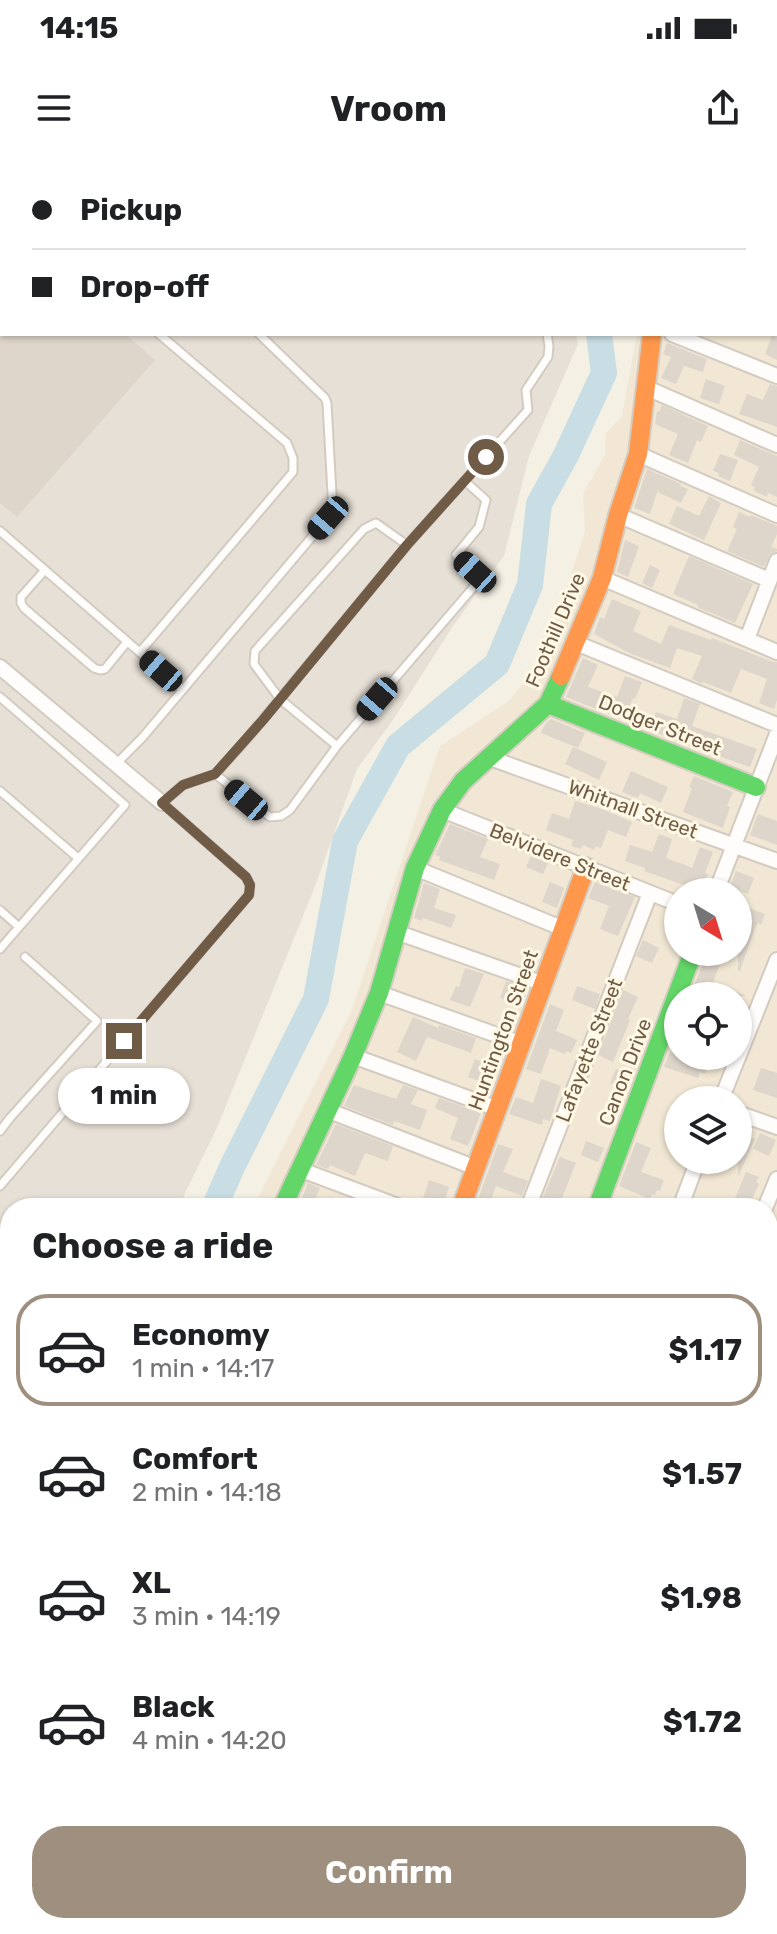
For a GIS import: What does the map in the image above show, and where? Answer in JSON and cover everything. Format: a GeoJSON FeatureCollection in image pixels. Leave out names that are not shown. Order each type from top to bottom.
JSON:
{"type":"FeatureCollection","features":[{"type":"Feature","properties":{"kind":"street","name":"Foothill Drive"},"geometry":{"type":"LineString","coordinates":[[286,1198],[379,993],[415,868],[442,810],[463,781],[548,704],[576,643],[602,578],[638,454],[652,336]]}},
{"type":"Feature","properties":{"kind":"street"},"geometry":{"type":"LineString","coordinates":[[677,336],[777,376]]}},
{"type":"Feature","properties":{"kind":"street"},"geometry":{"type":"LineString","coordinates":[[647,388],[777,445]]}},
{"type":"Feature","properties":{"kind":"street"},"geometry":{"type":"LineString","coordinates":[[638,454],[777,515]]}},
{"type":"Feature","properties":{"kind":"street"},"geometry":{"type":"LineString","coordinates":[[618,515],[769,580]]}},
{"type":"Feature","properties":{"kind":"street"},"geometry":{"type":"LineString","coordinates":[[747,639],[777,561]]}},
{"type":"Feature","properties":{"kind":"street"},"geometry":{"type":"LineString","coordinates":[[602,578],[777,652]]}},
{"type":"Feature","properties":{"kind":"street"},"geometry":{"type":"LineString","coordinates":[[576,643],[777,725]]}},
{"type":"Feature","properties":{"kind":"street"},"geometry":{"type":"LineString","coordinates":[[0,667],[162,803]]}},
{"type":"Feature","properties":{"kind":"street","name":"Dodger Street"},"geometry":{"type":"LineString","coordinates":[[548,704],[756,787]]}},
{"type":"Feature","properties":{"kind":"street"},"geometry":{"type":"LineString","coordinates":[[721,878],[777,734]]}},
{"type":"Feature","properties":{"kind":"street","name":"Whitnall Street"},"geometry":{"type":"LineString","coordinates":[[490,758],[777,861]]}},
{"type":"Feature","properties":{"kind":"street","name":"Belvidere Street"},"geometry":{"type":"LineString","coordinates":[[442,810],[664,898]]}},
{"type":"Feature","properties":{"kind":"street","name":"Huntington Street"},"geometry":{"type":"LineString","coordinates":[[465,1198],[586,867]]}},
{"type":"Feature","properties":{"kind":"street"},"geometry":{"type":"LineString","coordinates":[[415,868],[564,929]]}},
{"type":"Feature","properties":{"kind":"street","name":"Lafayette Street"},"geometry":{"type":"LineString","coordinates":[[532,1198],[650,893]]}},
{"type":"Feature","properties":{"kind":"street"},"geometry":{"type":"LineString","coordinates":[[396,932],[544,984]]}},
{"type":"Feature","properties":{"kind":"street"},"geometry":{"type":"LineString","coordinates":[[727,1086],[777,960]]}},
{"type":"Feature","properties":{"kind":"street","name":"Canon Drive"},"geometry":{"type":"LineString","coordinates":[[601,1198],[688,966]]}},
{"type":"Feature","properties":{"kind":"street"},"geometry":{"type":"LineString","coordinates":[[379,993],[522,1044]]}},
{"type":"Feature","properties":{"kind":"street"},"geometry":{"type":"LineString","coordinates":[[353,1056],[498,1109]]}},
{"type":"Feature","properties":{"kind":"street"},"geometry":{"type":"LineString","coordinates":[[327,1110],[476,1168]]}},
{"type":"Feature","properties":{"kind":"street"},"geometry":{"type":"LineString","coordinates":[[752,1118],[777,1127]]}},
{"type":"Feature","properties":{"kind":"street"},"geometry":{"type":"LineString","coordinates":[[299,1169],[376,1198]]}},
{"type":"Feature","properties":{"kind":"street"},"geometry":{"type":"LineString","coordinates":[[684,1198],[693,1174]]}},
{"type":"Feature","properties":{"kind":"lane"},"geometry":{"type":"LineString","coordinates":[[140,652],[293,472],[293,458],[287,443],[161,336]]}},
{"type":"Feature","properties":{"kind":"lane"},"geometry":{"type":"LineString","coordinates":[[116,764],[142,738],[333,512],[325,398],[261,336]]}},
{"type":"Feature","properties":{"kind":"lane"},"geometry":{"type":"LineString","coordinates":[[0,1186],[249,895],[250,885],[246,877],[162,803],[183,785],[215,774],[407,545],[528,410],[526,390],[548,357],[547,336]]}},
{"type":"Feature","properties":{"kind":"lane"},"geometry":{"type":"LineString","coordinates":[[215,774],[270,817],[281,816],[290,810],[337,746],[477,583],[475,572],[456,555],[479,527],[486,500],[465,481]]}},
{"type":"Feature","properties":{"kind":"lane"},"geometry":{"type":"LineString","coordinates":[[337,746],[280,699],[254,664],[255,651],[371,524],[376,523],[407,545]]}},
{"type":"Feature","properties":{"kind":"lane"},"geometry":{"type":"LineString","coordinates":[[0,531],[182,689]]}},
{"type":"Feature","properties":{"kind":"lane"},"geometry":{"type":"LineString","coordinates":[[45,570],[21,597],[24,608],[100,670],[105,669],[127,642]]}},
{"type":"Feature","properties":{"kind":"lane"},"geometry":{"type":"LineString","coordinates":[[0,697],[125,805],[0,949]]}},
{"type":"Feature","properties":{"kind":"lane"},"geometry":{"type":"LineString","coordinates":[[0,791],[78,858]]}},
{"type":"Feature","properties":{"kind":"lane"},"geometry":{"type":"LineString","coordinates":[[0,910],[19,927]]}},
{"type":"Feature","properties":{"kind":"lane"},"geometry":{"type":"LineString","coordinates":[[0,1131],[97,1021],[25,957]]}},
{"type":"Feature","properties":{"kind":"shaded area"},"geometry":{"type":"Polygon","coordinates":[[[0,336],[576,336],[578,344],[529,456],[504,556],[357,769],[314,889],[216,1130],[184,1198],[0,1198],[0,336]]]}},
{"type":"Feature","properties":{"kind":"shaded area"},"geometry":{"type":"Polygon","coordinates":[[[637,336],[777,336],[777,1198],[258,1198],[352,1010],[440,746],[509,701],[540,663],[585,531],[583,494],[605,455],[606,433],[622,416],[637,336]]]}},
{"type":"Feature","properties":{"kind":"building"},"geometry":{"type":"Polygon","coordinates":[[[0,336],[127,336],[155,360],[17,517],[0,503],[0,336]]]}},
{"type":"Feature","properties":{"kind":"building"},"geometry":{"type":"Polygon","coordinates":[[[772,336],[777,336],[777,360],[765,354],[772,336]]]}},
{"type":"Feature","properties":{"kind":"building"},"geometry":{"type":"Polygon","coordinates":[[[667,343],[707,359],[703,372],[684,366],[676,384],[661,378],[671,357],[663,354],[667,343]]]}},
{"type":"Feature","properties":{"kind":"building"},"geometry":{"type":"Polygon","coordinates":[[[706,379],[725,386],[719,404],[700,398],[706,379]]]}},
{"type":"Feature","properties":{"kind":"building"},"geometry":{"type":"Polygon","coordinates":[[[770,384],[777,386],[777,427],[739,414],[747,394],[763,400],[770,384]]]}},
{"type":"Feature","properties":{"kind":"building"},"geometry":{"type":"Polygon","coordinates":[[[662,405],[708,426],[701,442],[697,440],[688,463],[669,455],[678,434],[655,424],[657,411],[662,405]]]}},
{"type":"Feature","properties":{"kind":"building"},"geometry":{"type":"Polygon","coordinates":[[[740,440],[777,456],[777,497],[768,493],[767,497],[754,491],[755,487],[751,485],[759,467],[734,455],[740,440]]]}},
{"type":"Feature","properties":{"kind":"building"},"geometry":{"type":"Polygon","coordinates":[[[720,454],[738,460],[730,481],[713,471],[720,454]]]}},
{"type":"Feature","properties":{"kind":"building"},"geometry":{"type":"Polygon","coordinates":[[[647,469],[688,489],[681,503],[657,492],[650,514],[634,508],[647,469]]]}},
{"type":"Feature","properties":{"kind":"building"},"geometry":{"type":"Polygon","coordinates":[[[709,496],[721,503],[704,540],[669,524],[677,506],[699,516],[709,496]]]}},
{"type":"Feature","properties":{"kind":"building"},"geometry":{"type":"Polygon","coordinates":[[[739,512],[777,526],[771,547],[777,551],[770,554],[764,567],[727,551],[737,529],[733,527],[739,512]]]}},
{"type":"Feature","properties":{"kind":"building"},"geometry":{"type":"Polygon","coordinates":[[[625,540],[639,546],[628,577],[617,572],[625,540]]]}},
{"type":"Feature","properties":{"kind":"building"},"geometry":{"type":"Polygon","coordinates":[[[689,556],[753,584],[735,623],[673,594],[689,556]]]}},
{"type":"Feature","properties":{"kind":"building"},"geometry":{"type":"Polygon","coordinates":[[[650,565],[660,570],[652,588],[642,583],[650,565]]]}},
{"type":"Feature","properties":{"kind":"building"},"geometry":{"type":"Polygon","coordinates":[[[612,599],[641,611],[633,631],[661,644],[669,625],[777,662],[777,700],[774,709],[759,703],[767,679],[741,669],[731,693],[692,679],[702,656],[677,648],[670,668],[631,654],[594,634],[600,617],[604,619],[612,599]]]}},
{"type":"Feature","properties":{"kind":"building"},"geometry":{"type":"Polygon","coordinates":[[[583,658],[598,665],[588,687],[617,697],[625,676],[642,682],[624,720],[566,697],[583,658]]]}},
{"type":"Feature","properties":{"kind":"building"},"geometry":{"type":"Polygon","coordinates":[[[684,698],[700,704],[692,726],[757,749],[750,767],[650,730],[656,712],[677,719],[684,698]]]}},
{"type":"Feature","properties":{"kind":"building"},"geometry":{"type":"Polygon","coordinates":[[[551,719],[585,733],[578,748],[541,733],[551,719]]]}},
{"type":"Feature","properties":{"kind":"building"},"geometry":{"type":"Polygon","coordinates":[[[573,747],[607,762],[599,780],[565,764],[573,747]]]}},
{"type":"Feature","properties":{"kind":"building"},"geometry":{"type":"Polygon","coordinates":[[[631,771],[668,787],[661,803],[640,793],[638,798],[622,792],[631,771]]]}},
{"type":"Feature","properties":{"kind":"building"},"geometry":{"type":"Polygon","coordinates":[[[694,776],[733,792],[723,828],[683,812],[694,776]]]}},
{"type":"Feature","properties":{"kind":"building"},"geometry":{"type":"Polygon","coordinates":[[[575,801],[632,822],[626,837],[608,830],[601,848],[596,846],[594,850],[583,845],[581,849],[571,846],[573,840],[546,830],[552,813],[569,819],[575,801]]]}},
{"type":"Feature","properties":{"kind":"building"},"geometry":{"type":"Polygon","coordinates":[[[758,814],[777,821],[777,845],[750,835],[758,814]]]}},
{"type":"Feature","properties":{"kind":"building"},"geometry":{"type":"Polygon","coordinates":[[[450,824],[488,839],[480,857],[500,864],[494,880],[439,860],[440,857],[435,855],[450,824]]]}},
{"type":"Feature","properties":{"kind":"building"},"geometry":{"type":"Polygon","coordinates":[[[659,834],[672,839],[666,858],[692,868],[700,847],[713,852],[705,873],[708,874],[706,878],[664,878],[625,861],[630,845],[652,852],[659,834]]]}},
{"type":"Feature","properties":{"kind":"building"},"geometry":{"type":"Polygon","coordinates":[[[531,856],[548,863],[543,874],[526,867],[531,856]]]}},
{"type":"Feature","properties":{"kind":"building"},"geometry":{"type":"Polygon","coordinates":[[[736,871],[754,878],[752,883],[752,878],[733,878],[736,871]]]}},
{"type":"Feature","properties":{"kind":"building"},"geometry":{"type":"Polygon","coordinates":[[[550,882],[564,888],[557,908],[542,902],[550,882]]]}},
{"type":"Feature","properties":{"kind":"building"},"geometry":{"type":"Polygon","coordinates":[[[595,882],[635,897],[618,936],[600,929],[609,906],[588,898],[595,882]]]}},
{"type":"Feature","properties":{"kind":"building"},"geometry":{"type":"Polygon","coordinates":[[[424,883],[440,889],[434,908],[456,915],[451,928],[414,918],[424,883]]]}},
{"type":"Feature","properties":{"kind":"building"},"geometry":{"type":"Polygon","coordinates":[[[752,909],[765,914],[761,925],[758,923],[752,937],[752,909]]]}},
{"type":"Feature","properties":{"kind":"building"},"geometry":{"type":"Polygon","coordinates":[[[643,940],[659,948],[652,963],[636,956],[643,940]]]}},
{"type":"Feature","properties":{"kind":"building"},"geometry":{"type":"Polygon","coordinates":[[[702,966],[719,966],[713,982],[696,982],[702,966]]]}},
{"type":"Feature","properties":{"kind":"building"},"geometry":{"type":"Polygon","coordinates":[[[465,968],[484,974],[470,1007],[450,1000],[456,986],[459,987],[465,968]]]}},
{"type":"Feature","properties":{"kind":"building"},"geometry":{"type":"Polygon","coordinates":[[[506,981],[528,989],[521,1006],[500,998],[506,981]]]}},
{"type":"Feature","properties":{"kind":"building"},"geometry":{"type":"Polygon","coordinates":[[[577,986],[600,994],[595,1009],[572,1000],[577,986]]]}},
{"type":"Feature","properties":{"kind":"building"},"geometry":{"type":"Polygon","coordinates":[[[623,990],[638,997],[613,1062],[598,1055],[623,990]]]}},
{"type":"Feature","properties":{"kind":"building"},"geometry":{"type":"Polygon","coordinates":[[[550,1004],[564,1010],[556,1031],[577,1040],[571,1053],[550,1048],[541,1074],[526,1069],[550,1004]]]}},
{"type":"Feature","properties":{"kind":"building"},"geometry":{"type":"Polygon","coordinates":[[[413,1017],[438,1028],[439,1025],[476,1038],[471,1053],[427,1037],[416,1061],[397,1052],[413,1017]]]}},
{"type":"Feature","properties":{"kind":"building"},"geometry":{"type":"Polygon","coordinates":[[[475,1059],[494,1066],[487,1084],[468,1077],[475,1059]]]}},
{"type":"Feature","properties":{"kind":"building"},"geometry":{"type":"Polygon","coordinates":[[[761,1068],[777,1073],[777,1098],[753,1090],[761,1068]]]}},
{"type":"Feature","properties":{"kind":"building"},"geometry":{"type":"Polygon","coordinates":[[[616,1069],[632,1075],[627,1089],[610,1083],[616,1069]]]}},
{"type":"Feature","properties":{"kind":"building"},"geometry":{"type":"Polygon","coordinates":[[[673,1070],[706,1070],[705,1074],[700,1072],[698,1078],[673,1070]]]}},
{"type":"Feature","properties":{"kind":"building"},"geometry":{"type":"Polygon","coordinates":[[[541,1079],[561,1086],[550,1121],[543,1119],[542,1125],[509,1114],[516,1097],[533,1103],[541,1079]]]}},
{"type":"Feature","properties":{"kind":"building"},"geometry":{"type":"Polygon","coordinates":[[[354,1085],[396,1099],[403,1085],[418,1090],[411,1104],[427,1110],[420,1130],[394,1121],[393,1125],[344,1106],[354,1085]]]}},
{"type":"Feature","properties":{"kind":"building"},"geometry":{"type":"Polygon","coordinates":[[[439,1098],[481,1113],[468,1146],[450,1139],[458,1118],[435,1108],[439,1098]]]}},
{"type":"Feature","properties":{"kind":"building"},"geometry":{"type":"Polygon","coordinates":[[[336,1124],[393,1146],[388,1161],[365,1153],[355,1176],[330,1165],[328,1169],[316,1165],[336,1124]]]}},
{"type":"Feature","properties":{"kind":"building"},"geometry":{"type":"Polygon","coordinates":[[[760,1133],[776,1140],[769,1156],[753,1149],[760,1133]]]}},
{"type":"Feature","properties":{"kind":"building"},"geometry":{"type":"Polygon","coordinates":[[[586,1141],[604,1148],[598,1162],[581,1155],[586,1141]]]}},
{"type":"Feature","properties":{"kind":"building"},"geometry":{"type":"Polygon","coordinates":[[[636,1142],[651,1148],[641,1172],[664,1180],[660,1191],[648,1198],[619,1186],[636,1142]]]}},
{"type":"Feature","properties":{"kind":"building"},"geometry":{"type":"Polygon","coordinates":[[[498,1144],[513,1149],[503,1172],[528,1181],[522,1196],[496,1186],[492,1198],[479,1198],[498,1144]]]}},
{"type":"Feature","properties":{"kind":"building"},"geometry":{"type":"Polygon","coordinates":[[[560,1157],[576,1163],[562,1198],[543,1198],[560,1157]]]}},
{"type":"Feature","properties":{"kind":"building"},"geometry":{"type":"Polygon","coordinates":[[[745,1174],[759,1177],[753,1198],[735,1198],[745,1174]]]}},
{"type":"Feature","properties":{"kind":"building"},"geometry":{"type":"Polygon","coordinates":[[[429,1180],[449,1187],[445,1198],[423,1198],[429,1180]]]}},
{"type":"Feature","properties":{"kind":"building"},"geometry":{"type":"Polygon","coordinates":[[[308,1183],[320,1188],[316,1198],[302,1198],[308,1183]]]}},
{"type":"Feature","properties":{"kind":"waterway"},"geometry":{"type":"LineString","coordinates":[[218,1198],[316,999],[345,841],[398,746],[497,664],[530,585],[539,504],[566,455],[604,373],[599,336]]}},
{"type":"Feature","properties":{"kind":"traffic: fast"},"geometry":{"type":"LineString","coordinates":[[287,1198],[379,993],[415,868],[442,810],[463,781],[548,704],[561,676]]}},
{"type":"Feature","properties":{"kind":"traffic: fast"},"geometry":{"type":"LineString","coordinates":[[548,704],[756,787]]}},
{"type":"Feature","properties":{"kind":"traffic: fast"},"geometry":{"type":"LineString","coordinates":[[601,1198],[688,966]]}},
{"type":"Feature","properties":{"kind":"traffic: slow"},"geometry":{"type":"LineString","coordinates":[[561,676],[602,578],[638,454],[652,336]]}},
{"type":"Feature","properties":{"kind":"traffic: slow"},"geometry":{"type":"LineString","coordinates":[[465,1198],[586,867]]}},
{"type":"Feature","properties":{"kind":"route"},"geometry":{"type":"LineString","coordinates":[[124,1041],[249,895],[250,885],[246,877],[162,803],[183,785],[215,774],[407,545],[486,457]]}}]}
